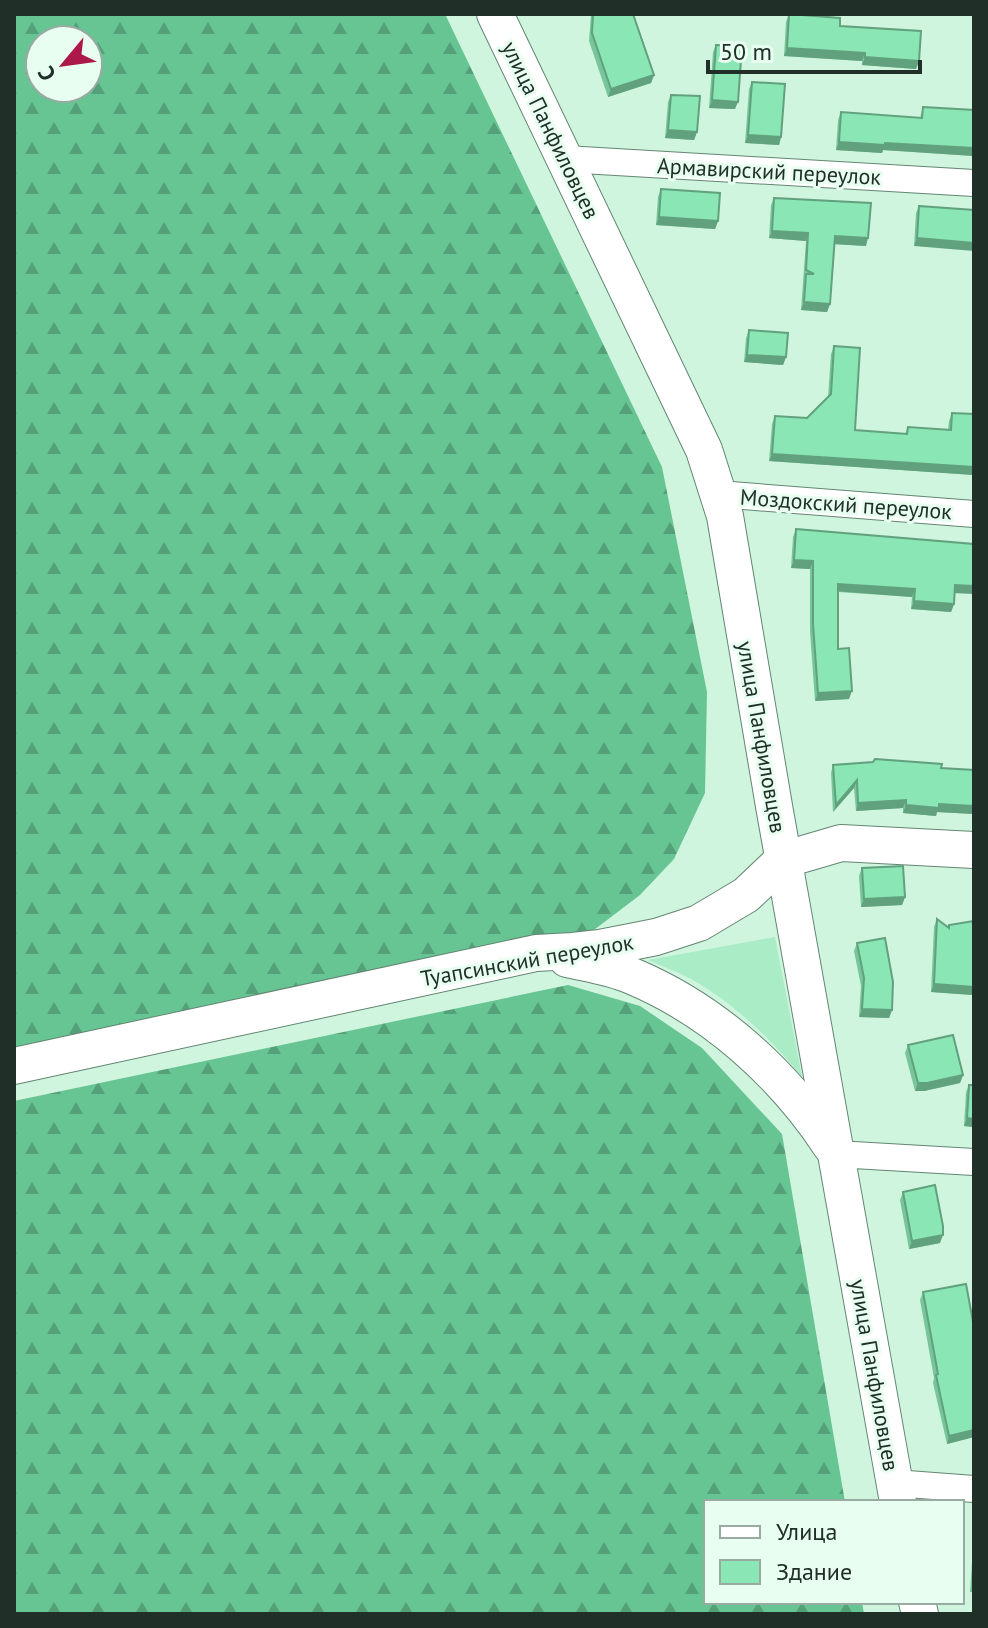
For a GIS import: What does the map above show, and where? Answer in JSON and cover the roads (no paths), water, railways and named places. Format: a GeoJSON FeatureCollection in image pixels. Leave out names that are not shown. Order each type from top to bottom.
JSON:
{"type":"FeatureCollection","features":[{"type":"Feature","properties":{"kind":"street","name":"улица Панфиловцев"},"geometry":{"type":"LineString","coordinates":[[495,14],[704,450],[725,516],[896,1492]]}},
{"type":"Feature","properties":{"kind":"street","name":"Армавирский переулок"},"geometry":{"type":"LineString","coordinates":[[565,159],[974,183]]}},
{"type":"Feature","properties":{"kind":"street","name":"Моздокский переулок"},"geometry":{"type":"LineString","coordinates":[[718,494],[974,514]]}},
{"type":"Feature","properties":{"kind":"street","name":"Туапсинский переулок"},"geometry":{"type":"LineString","coordinates":[[14,1066],[536,953],[600,948],[656,937],[699,923],[746,895],[783,860],[841,843],[974,850]]}},
{"type":"Feature","properties":{"kind":"street"},"geometry":{"type":"LineString","coordinates":[[536,953],[606,967],[632,976],[670,995],[714,1023],[757,1057],[818,1126],[836,1154],[974,1162]]}},
{"type":"Feature","properties":{"kind":"street"},"geometry":{"type":"LineString","coordinates":[[896,1492],[974,1489]]}}]}
